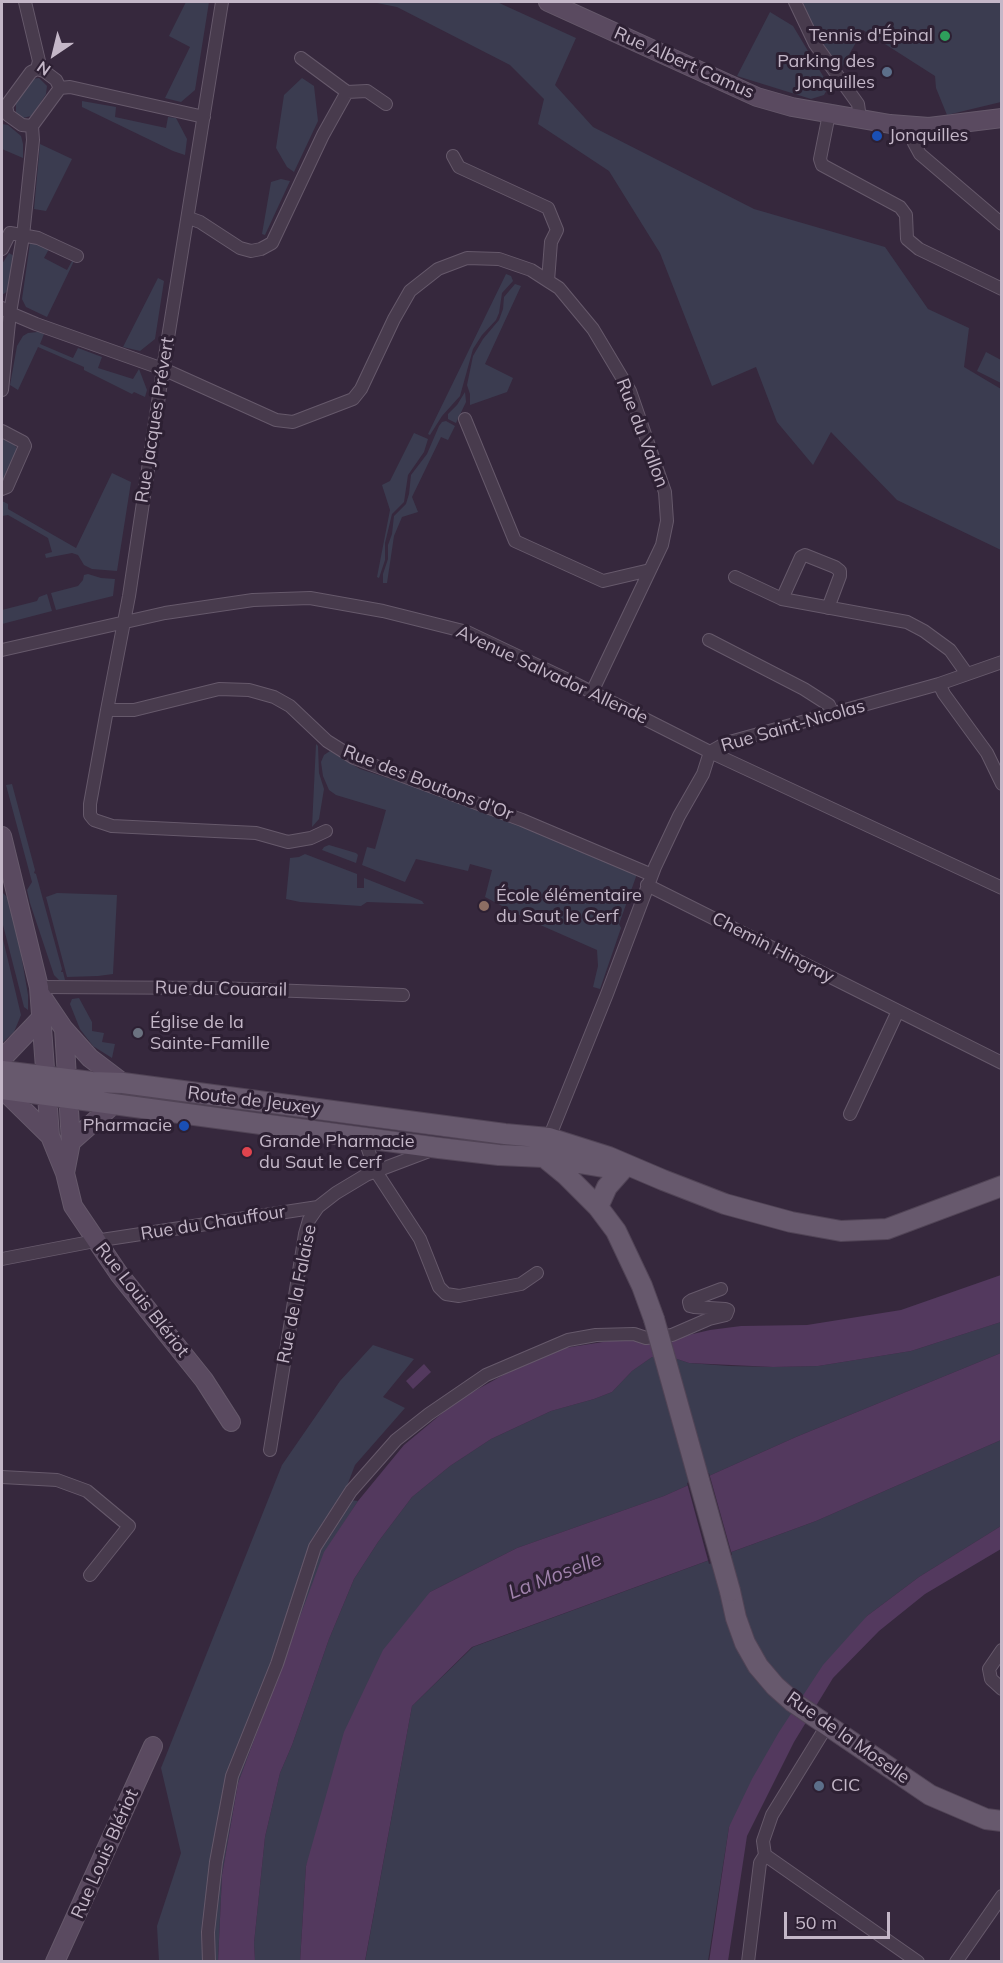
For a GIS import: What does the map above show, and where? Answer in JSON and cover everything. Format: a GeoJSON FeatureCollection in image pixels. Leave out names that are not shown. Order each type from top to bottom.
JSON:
{"type":"FeatureCollection","features":[{"type":"Feature","properties":{"kind":"main road","name":"Route de Jeuxey"},"geometry":{"type":"LineString","coordinates":[[2,1071],[46,1076],[68,1089],[114,1104],[499,1155]]}},
{"type":"Feature","properties":{"kind":"main road","name":"Route de Jeuxey"},"geometry":{"type":"LineString","coordinates":[[2,1089],[47,1096],[68,1089],[123,1083],[549,1138],[609,1157],[645,1173]]}},
{"type":"Feature","properties":{"kind":"main road"},"geometry":{"type":"LineString","coordinates":[[506,1134],[543,1158],[598,1207],[616,1231],[629,1260]]}},
{"type":"Feature","properties":{"kind":"main road"},"geometry":{"type":"LineString","coordinates":[[499,1155],[543,1158],[645,1173],[725,1204],[791,1222],[841,1231],[887,1229],[1002,1186]]}},
{"type":"Feature","properties":{"kind":"main road"},"geometry":{"type":"LineString","coordinates":[[499,1155],[544,1173],[570,1191],[591,1212],[629,1260]]}},
{"type":"Feature","properties":{"kind":"main road"},"geometry":{"type":"LineString","coordinates":[[598,1207],[607,1187],[621,1170]]}},
{"type":"Feature","properties":{"kind":"main road","name":"Rue de la Moselle"},"geometry":{"type":"LineString","coordinates":[[629,1260],[654,1318],[736,1618],[745,1643],[758,1666],[775,1686],[794,1702],[930,1795],[994,1820],[1002,1832]]}},
{"type":"Feature","properties":{"kind":"street"},"geometry":{"type":"LineString","coordinates":[[25,2],[39,61],[37,69]]}},
{"type":"Feature","properties":{"kind":"street","name":"Rue Jacques Prévert"},"geometry":{"type":"LineString","coordinates":[[123,622],[129,596],[222,2]]}},
{"type":"Feature","properties":{"kind":"street","name":"Rue Albert Camus"},"geometry":{"type":"LineString","coordinates":[[549,2],[757,97],[792,107],[929,128],[1002,118]]}},
{"type":"Feature","properties":{"kind":"street"},"geometry":{"type":"LineString","coordinates":[[795,2],[815,44],[858,104],[860,118]]}},
{"type":"Feature","properties":{"kind":"street"},"geometry":{"type":"LineString","coordinates":[[301,58],[347,92],[367,91],[386,104]]}},
{"type":"Feature","properties":{"kind":"street"},"geometry":{"type":"LineString","coordinates":[[33,126],[22,126],[4,112],[6,106],[31,72],[37,69],[56,80],[60,88]]}},
{"type":"Feature","properties":{"kind":"street"},"geometry":{"type":"LineString","coordinates":[[2,390],[6,310],[23,236],[33,126],[60,88],[70,87],[204,117]]}},
{"type":"Feature","properties":{"kind":"street"},"geometry":{"type":"LineString","coordinates":[[189,218],[200,222],[240,248],[251,251],[272,243],[323,135],[347,92]]}},
{"type":"Feature","properties":{"kind":"street"},"geometry":{"type":"LineString","coordinates":[[829,114],[820,159],[822,165],[900,207],[906,215],[907,238],[919,249],[1002,289]]}},
{"type":"Feature","properties":{"kind":"street"},"geometry":{"type":"LineString","coordinates":[[913,126],[914,143],[920,154],[1002,224]]}},
{"type":"Feature","properties":{"kind":"street"},"geometry":{"type":"LineString","coordinates":[[453,156],[459,167],[548,208],[557,230],[550,242],[548,281]]}},
{"type":"Feature","properties":{"kind":"street"},"geometry":{"type":"LineString","coordinates":[[2,249],[10,233],[38,238],[77,256]]}},
{"type":"Feature","properties":{"kind":"street","name":"Rue du Vallon"},"geometry":{"type":"LineString","coordinates":[[6,310],[163,369],[276,420],[293,422],[353,399],[361,388],[410,291],[438,269],[467,258],[499,259],[531,270],[559,288],[592,329],[630,391],[665,492],[667,521],[662,545],[592,692]]}},
{"type":"Feature","properties":{"kind":"street"},"geometry":{"type":"LineString","coordinates":[[465,419],[515,541],[603,581],[650,570]]}},
{"type":"Feature","properties":{"kind":"street"},"geometry":{"type":"LineString","coordinates":[[2,431],[23,442],[26,446],[7,487],[2,489]]}},
{"type":"Feature","properties":{"kind":"street"},"geometry":{"type":"LineString","coordinates":[[782,599],[801,557],[805,555],[840,571],[828,608]]}},
{"type":"Feature","properties":{"kind":"street"},"geometry":{"type":"LineString","coordinates":[[735,577],[782,599],[907,622],[950,650],[967,674]]}},
{"type":"Feature","properties":{"kind":"street","name":"Avenue Salvador Allende"},"geometry":{"type":"LineString","coordinates":[[2,650],[191,608],[253,600],[310,598],[383,611],[467,632],[710,752],[1002,888]]}},
{"type":"Feature","properties":{"kind":"street"},"geometry":{"type":"LineString","coordinates":[[123,622],[90,804],[90,815],[94,820],[111,826],[256,833],[288,842],[311,838],[326,831]]}},
{"type":"Feature","properties":{"kind":"street"},"geometry":{"type":"LineString","coordinates":[[709,640],[804,689],[829,705],[833,714]]}},
{"type":"Feature","properties":{"kind":"street","name":"Rue Saint-Nicolas"},"geometry":{"type":"LineString","coordinates":[[549,1138],[607,994],[649,880],[679,816],[703,774],[710,752],[726,742],[939,684],[1002,662]]}},
{"type":"Feature","properties":{"kind":"street"},"geometry":{"type":"LineString","coordinates":[[939,684],[987,753],[1002,784]]}},
{"type":"Feature","properties":{"kind":"street","name":"Rue des Boutons d'Or"},"geometry":{"type":"LineString","coordinates":[[107,710],[134,710],[219,689],[249,690],[274,697],[290,706],[327,741],[354,758],[522,820],[649,880]]}},
{"type":"Feature","properties":{"kind":"street"},"geometry":{"type":"LineString","coordinates":[[2,836],[40,990],[64,1029],[90,1058],[123,1083]]}},
{"type":"Feature","properties":{"kind":"street","name":"Chemin Hingray"},"geometry":{"type":"LineString","coordinates":[[649,880],[897,1011],[1002,1063]]}},
{"type":"Feature","properties":{"kind":"street","name":"Rue du Couarail"},"geometry":{"type":"LineString","coordinates":[[40,990],[217,988],[403,995]]}},
{"type":"Feature","properties":{"kind":"street","name":"Rue Louis Blériot"},"geometry":{"type":"LineString","coordinates":[[40,990],[50,1136],[65,1173],[73,1206],[119,1274],[204,1380],[231,1422]]}},
{"type":"Feature","properties":{"kind":"street"},"geometry":{"type":"LineString","coordinates":[[850,1114],[897,1011]]}},
{"type":"Feature","properties":{"kind":"street"},"geometry":{"type":"LineString","coordinates":[[2,1059],[42,1017]]}},
{"type":"Feature","properties":{"kind":"street","name":"Rue Louis Blériot"},"geometry":{"type":"LineString","coordinates":[[64,1029],[71,1142],[65,1173]]}},
{"type":"Feature","properties":{"kind":"street","name":"Rue Louis Blériot"},"geometry":{"type":"LineString","coordinates":[[2,1089],[50,1136]]}},
{"type":"Feature","properties":{"kind":"street"},"geometry":{"type":"LineString","coordinates":[[71,1142],[114,1104]]}},
{"type":"Feature","properties":{"kind":"street"},"geometry":{"type":"LineString","coordinates":[[364,1137],[375,1170],[420,1239],[439,1287],[446,1294],[459,1296],[521,1284],[537,1274]]}},
{"type":"Feature","properties":{"kind":"street"},"geometry":{"type":"LineString","coordinates":[[543,1158],[549,1138]]}},
{"type":"Feature","properties":{"kind":"street"},"geometry":{"type":"LineString","coordinates":[[543,1158],[549,1138]]}},
{"type":"Feature","properties":{"kind":"street","name":"Rue de la Falaise"},"geometry":{"type":"LineString","coordinates":[[270,1450],[309,1220],[318,1207],[336,1193],[375,1170],[439,1148]]}},
{"type":"Feature","properties":{"kind":"street","name":"Rue du Chauffour"},"geometry":{"type":"LineString","coordinates":[[2,1259],[95,1241],[318,1207]]}},
{"type":"Feature","properties":{"kind":"street"},"geometry":{"type":"LineString","coordinates":[[209,1962],[208,1932],[216,1862],[232,1776],[277,1664],[315,1547],[351,1491],[396,1440],[486,1375],[568,1340],[596,1335],[634,1334],[646,1338],[672,1335],[709,1319],[726,1315],[728,1310],[694,1308],[689,1302],[721,1289]]}},
{"type":"Feature","properties":{"kind":"street"},"geometry":{"type":"LineString","coordinates":[[2,1477],[57,1480],[87,1491],[129,1526],[90,1575]]}},
{"type":"Feature","properties":{"kind":"street"},"geometry":{"type":"LineString","coordinates":[[1002,1650],[989,1669],[991,1679],[1002,1689]]}},
{"type":"Feature","properties":{"kind":"street"},"geometry":{"type":"LineString","coordinates":[[989,1669],[1002,1674]]}},
{"type":"Feature","properties":{"kind":"street"},"geometry":{"type":"LineString","coordinates":[[748,1962],[760,1863],[765,1855],[763,1841],[772,1815],[823,1721]]}},
{"type":"Feature","properties":{"kind":"street","name":"Rue Louis Blériot"},"geometry":{"type":"LineString","coordinates":[[55,1962],[153,1746]]}},
{"type":"Feature","properties":{"kind":"street"},"geometry":{"type":"LineString","coordinates":[[765,1855],[918,1962]]}},
{"type":"Feature","properties":{"kind":"street"},"geometry":{"type":"LineString","coordinates":[[956,1962],[1002,1896]]}},
{"type":"Feature","properties":{"kind":"shaded area"},"geometry":{"type":"Polygon","coordinates":[[[186,2],[209,2],[195,90],[181,102],[165,98],[190,47],[169,36],[186,2]]]}},
{"type":"Feature","properties":{"kind":"shaded area"},"geometry":{"type":"Polygon","coordinates":[[[372,2],[497,2],[576,38],[555,85],[593,127],[754,209],[885,247],[928,309],[969,328],[964,367],[1001,389],[1001,550],[897,500],[831,432],[813,465],[777,422],[756,367],[712,386],[660,253],[609,171],[538,124],[544,99],[510,65],[397,7],[372,2]]]}},
{"type":"Feature","properties":{"kind":"shaded area","name":"Tennis d'Épinal"},"geometry":{"type":"Polygon","coordinates":[[[803,2],[1001,2],[1001,102],[947,115],[936,88],[935,76],[863,30],[842,67],[828,52],[811,23],[803,2]]]}},
{"type":"Feature","properties":{"kind":"shaded area"},"geometry":{"type":"Polygon","coordinates":[[[770,12],[793,26],[829,86],[824,95],[811,99],[737,76],[770,12]]]}},
{"type":"Feature","properties":{"kind":"shaded area"},"geometry":{"type":"Polygon","coordinates":[[[39,78],[47,86],[46,94],[34,113],[23,118],[16,113],[16,102],[31,79],[39,78]]]}},
{"type":"Feature","properties":{"kind":"shaded area"},"geometry":{"type":"Polygon","coordinates":[[[302,78],[314,86],[318,121],[294,172],[287,167],[276,148],[284,95],[302,78]]]}},
{"type":"Feature","properties":{"kind":"shaded area"},"geometry":{"type":"Polygon","coordinates":[[[82,101],[116,107],[115,117],[166,128],[168,117],[176,118],[187,139],[185,155],[82,107],[82,101]]]}},
{"type":"Feature","properties":{"kind":"shaded area"},"geometry":{"type":"Polygon","coordinates":[[[2,124],[8,125],[21,136],[23,158],[2,149],[2,124]]]}},
{"type":"Feature","properties":{"kind":"shaded area"},"geometry":{"type":"Polygon","coordinates":[[[40,144],[72,159],[46,211],[34,209],[40,144]]]}},
{"type":"Feature","properties":{"kind":"shaded area"},"geometry":{"type":"Polygon","coordinates":[[[281,179],[290,181],[265,235],[262,234],[271,182],[281,179]]]}},
{"type":"Feature","properties":{"kind":"shaded area"},"geometry":{"type":"Polygon","coordinates":[[[34,242],[49,249],[44,258],[67,270],[74,261],[47,317],[26,307],[22,299],[30,243],[34,242]]]}},
{"type":"Feature","properties":{"kind":"shaded area"},"geometry":{"type":"Polygon","coordinates":[[[9,253],[14,256],[8,291],[2,295],[2,264],[9,253]]]}},
{"type":"Feature","properties":{"kind":"shaded area"},"geometry":{"type":"Polygon","coordinates":[[[506,274],[511,276],[513,281],[502,293],[496,320],[473,349],[460,396],[442,416],[430,435],[428,434],[506,274]]]}},
{"type":"Feature","properties":{"kind":"shaded area"},"geometry":{"type":"Polygon","coordinates":[[[158,278],[164,281],[155,339],[140,351],[123,347],[158,278]]]}},
{"type":"Feature","properties":{"kind":"shaded area"},"geometry":{"type":"Polygon","coordinates":[[[515,284],[521,286],[485,364],[513,378],[507,392],[470,405],[467,385],[473,356],[483,339],[499,320],[504,297],[515,284]]]}},
{"type":"Feature","properties":{"kind":"shaded area"},"geometry":{"type":"Polygon","coordinates":[[[38,332],[44,334],[40,344],[73,358],[78,348],[102,357],[98,368],[133,379],[139,369],[147,390],[145,397],[134,392],[132,394],[84,370],[84,367],[38,347],[18,390],[10,385],[17,346],[23,336],[38,332]]]}},
{"type":"Feature","properties":{"kind":"shaded area"},"geometry":{"type":"Polygon","coordinates":[[[986,352],[1001,360],[1001,383],[977,371],[986,352]]]}},
{"type":"Feature","properties":{"kind":"shaded area"},"geometry":{"type":"Polygon","coordinates":[[[465,392],[466,402],[456,423],[448,419],[448,414],[465,392]]]}},
{"type":"Feature","properties":{"kind":"shaded area"},"geometry":{"type":"Polygon","coordinates":[[[446,421],[455,426],[448,440],[441,437],[412,497],[418,512],[402,517],[394,536],[387,583],[383,583],[394,516],[406,504],[411,475],[427,454],[439,426],[446,421]]]}},
{"type":"Feature","properties":{"kind":"shaded area"},"geometry":{"type":"Polygon","coordinates":[[[414,433],[428,439],[424,452],[408,475],[404,502],[392,514],[385,543],[385,560],[379,578],[377,577],[390,510],[382,485],[390,481],[414,433]]]}},
{"type":"Feature","properties":{"kind":"shaded area"},"geometry":{"type":"Polygon","coordinates":[[[2,438],[14,444],[18,450],[2,482],[2,438]]]}},
{"type":"Feature","properties":{"kind":"shaded area"},"geometry":{"type":"Polygon","coordinates":[[[112,473],[131,482],[117,571],[92,569],[84,565],[78,555],[72,553],[46,558],[45,554],[52,552],[48,538],[8,515],[2,516],[2,501],[8,504],[8,509],[76,548],[112,473]]]}},
{"type":"Feature","properties":{"kind":"shaded area"},"geometry":{"type":"Polygon","coordinates":[[[84,575],[115,579],[113,596],[56,610],[51,593],[78,586],[84,575]]]}},
{"type":"Feature","properties":{"kind":"shaded area"},"geometry":{"type":"Polygon","coordinates":[[[47,594],[52,611],[2,624],[2,610],[37,601],[39,597],[47,594]]]}},
{"type":"Feature","properties":{"kind":"shaded area"},"geometry":{"type":"Polygon","coordinates":[[[316,744],[319,773],[324,789],[319,819],[312,827],[316,744]]]}},
{"type":"Feature","properties":{"kind":"shaded area"},"geometry":{"type":"Polygon","coordinates":[[[330,751],[360,769],[477,807],[637,874],[619,924],[621,928],[600,989],[593,987],[598,966],[597,950],[529,920],[485,897],[492,870],[470,864],[468,871],[416,859],[405,882],[362,865],[367,847],[375,849],[386,810],[336,795],[329,790],[323,776],[321,762],[324,755],[330,751]]]}},
{"type":"Feature","properties":{"kind":"shaded area"},"geometry":{"type":"Polygon","coordinates":[[[12,784],[34,873],[65,980],[59,980],[54,975],[30,903],[27,890],[32,882],[6,785],[12,784]]]}},
{"type":"Feature","properties":{"kind":"shaded area"},"geometry":{"type":"Polygon","coordinates":[[[329,845],[356,853],[358,855],[356,863],[322,850],[329,845]]]}},
{"type":"Feature","properties":{"kind":"shaded area"},"geometry":{"type":"Polygon","coordinates":[[[305,854],[357,874],[357,888],[364,888],[364,878],[422,901],[424,904],[367,902],[361,906],[286,899],[290,858],[305,854]]]}},
{"type":"Feature","properties":{"kind":"shaded area"},"geometry":{"type":"Polygon","coordinates":[[[2,892],[8,898],[21,954],[28,995],[28,1010],[24,1007],[2,921],[2,892]]]}},
{"type":"Feature","properties":{"kind":"shaded area"},"geometry":{"type":"Polygon","coordinates":[[[57,893],[117,895],[113,974],[67,977],[46,897],[57,893]]]}},
{"type":"Feature","properties":{"kind":"shaded area"},"geometry":{"type":"Polygon","coordinates":[[[2,935],[21,1015],[14,1032],[2,1043],[2,935]]]}},
{"type":"Feature","properties":{"kind":"shaded area"},"geometry":{"type":"Polygon","coordinates":[[[79,998],[92,1022],[92,1031],[104,1033],[102,1042],[115,1044],[112,1058],[93,1046],[80,1029],[70,1004],[72,999],[79,998]]]}},
{"type":"Feature","properties":{"kind":"shaded area"},"geometry":{"type":"Polygon","coordinates":[[[1001,1322],[1001,1353],[796,1437],[664,1496],[517,1548],[430,1592],[306,1866],[300,1961],[255,1962],[254,1943],[265,1837],[280,1773],[329,1639],[354,1579],[412,1497],[450,1466],[491,1439],[551,1411],[612,1392],[632,1371],[652,1357],[671,1357],[689,1363],[729,1366],[818,1366],[911,1351],[1001,1322]]]}},
{"type":"Feature","properties":{"kind":"shaded area"},"geometry":{"type":"Polygon","coordinates":[[[373,1345],[414,1359],[383,1397],[405,1408],[355,1465],[342,1499],[358,1501],[327,1549],[238,1783],[222,1875],[218,1961],[159,1961],[157,1926],[181,1853],[161,1768],[282,1465],[340,1381],[373,1345]]]}},
{"type":"Feature","properties":{"kind":"shaded area"},"geometry":{"type":"Polygon","coordinates":[[[1001,1440],[1001,1526],[919,1577],[867,1616],[729,1827],[708,1961],[365,1962],[412,1706],[473,1647],[816,1521],[1001,1440]]]}},
{"type":"Feature","properties":{"kind":"water"},"geometry":{"type":"Polygon","coordinates":[[[1001,1275],[1001,1322],[911,1351],[818,1366],[773,1367],[689,1363],[671,1357],[652,1357],[632,1371],[612,1392],[551,1411],[491,1439],[450,1466],[412,1497],[354,1579],[329,1639],[280,1773],[265,1837],[254,1943],[255,1961],[218,1962],[222,1875],[238,1783],[324,1552],[358,1501],[404,1445],[458,1400],[516,1368],[565,1348],[609,1341],[671,1339],[741,1326],[807,1325],[901,1310],[1001,1275]]]}},
{"type":"Feature","properties":{"kind":"water","name":"La Moselle"},"geometry":{"type":"Polygon","coordinates":[[[1001,1353],[1001,1440],[816,1521],[472,1647],[412,1706],[365,1961],[300,1962],[306,1866],[344,1732],[383,1650],[430,1592],[517,1548],[664,1496],[796,1437],[1001,1353]]]}},
{"type":"Feature","properties":{"kind":"water"},"geometry":{"type":"Polygon","coordinates":[[[424,1364],[431,1372],[413,1389],[406,1381],[424,1364]]]}},
{"type":"Feature","properties":{"kind":"water"},"geometry":{"type":"Polygon","coordinates":[[[1001,1526],[1001,1549],[925,1594],[879,1631],[833,1678],[794,1742],[747,1836],[728,1961],[709,1962],[729,1827],[752,1779],[779,1732],[823,1665],[867,1616],[919,1577],[1001,1526]]]}},
{"type":"Feature","properties":{"kind":"pier"},"geometry":{"type":"Polygon","coordinates":[[[709,1473],[732,1555],[709,1564],[687,1483],[709,1473]]]}},
{"type":"Feature","properties":{"kind":"place","name":"Tennis d'Épinal"},"geometry":{"type":"Point","coordinates":[945,36]}},
{"type":"Feature","properties":{"kind":"place","name":"Parking des Jonquilles"},"geometry":{"type":"Point","coordinates":[887,72]}},
{"type":"Feature","properties":{"kind":"place","name":"Jonquilles"},"geometry":{"type":"Point","coordinates":[877,136]}},
{"type":"Feature","properties":{"kind":"place","name":"École élémentaire du Saut le Cerf"},"geometry":{"type":"Point","coordinates":[484,906]}},
{"type":"Feature","properties":{"kind":"place","name":"Église de la Sainte-Famille"},"geometry":{"type":"Point","coordinates":[138,1033]}},
{"type":"Feature","properties":{"kind":"place","name":"Pharmacie"},"geometry":{"type":"Point","coordinates":[184,1126]}},
{"type":"Feature","properties":{"kind":"place","name":"Grande Pharmacie du Saut le Cerf"},"geometry":{"type":"Point","coordinates":[247,1152]}},
{"type":"Feature","properties":{"kind":"place","name":"CIC"},"geometry":{"type":"Point","coordinates":[819,1786]}}]}
